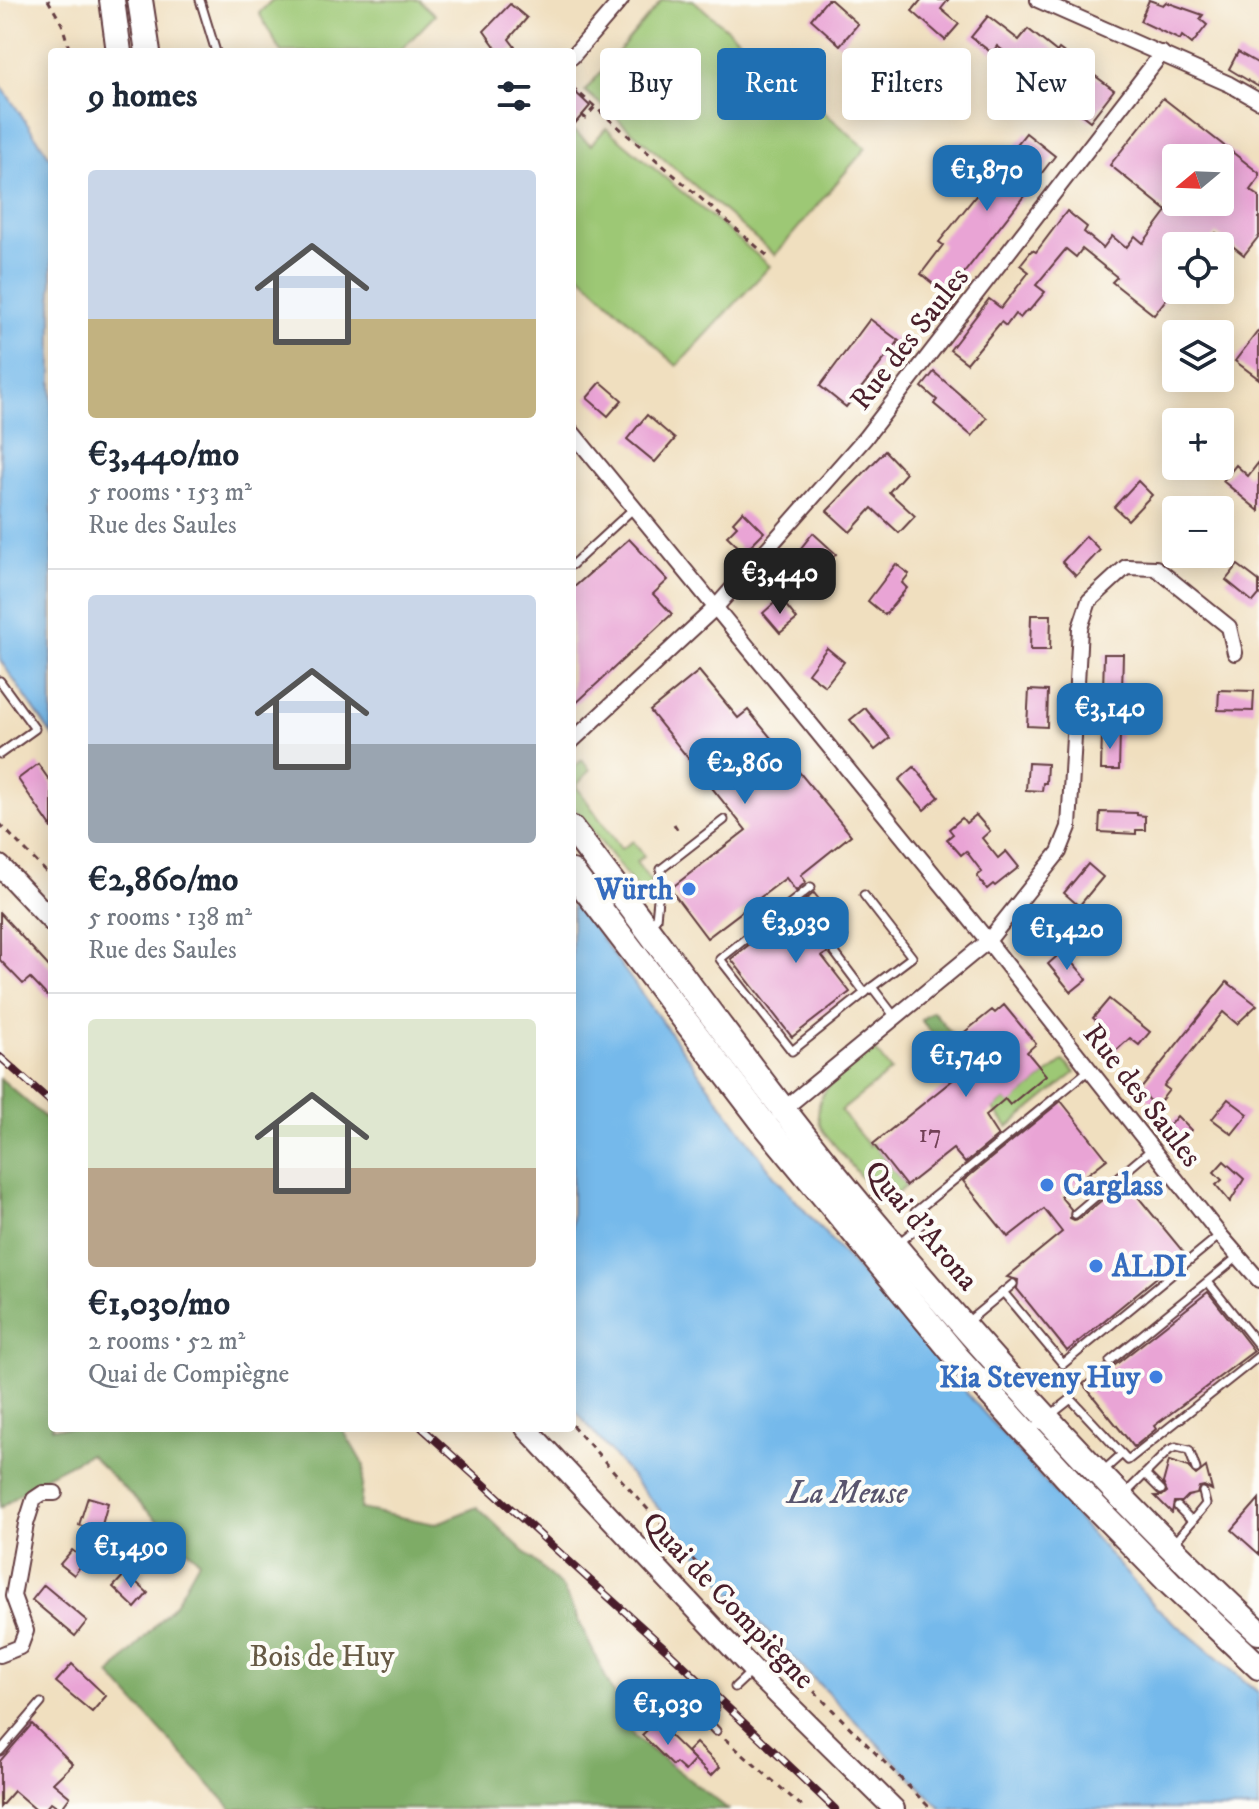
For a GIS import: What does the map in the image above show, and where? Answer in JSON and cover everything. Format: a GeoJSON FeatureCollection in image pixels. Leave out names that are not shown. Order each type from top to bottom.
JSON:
{"type":"FeatureCollection","features":[{"type":"Feature","properties":{"kind":"main road"},"geometry":{"type":"LineString","coordinates":[[112,0],[118,48]]}},
{"type":"Feature","properties":{"kind":"main road"},"geometry":{"type":"LineString","coordinates":[[140,0],[147,48]]}},
{"type":"Feature","properties":{"kind":"main road","name":"Quai d'Arona"},"geometry":{"type":"LineString","coordinates":[[576,834],[646,926],[775,1117]]}},
{"type":"Feature","properties":{"kind":"main road"},"geometry":{"type":"LineString","coordinates":[[0,866],[48,917]]}},
{"type":"Feature","properties":{"kind":"main road","name":"Quai d'Arona"},"geometry":{"type":"LineString","coordinates":[[576,877],[624,942],[775,1117],[886,1254],[944,1342],[1170,1583],[1259,1667]]}},
{"type":"Feature","properties":{"kind":"main road","name":"Quai d'Arona"},"geometry":{"type":"LineString","coordinates":[[886,1254],[964,1324],[1099,1475],[1259,1632]]}},
{"type":"Feature","properties":{"kind":"main road","name":"Quai de Compiègne"},"geometry":{"type":"LineString","coordinates":[[530,1432],[753,1670],[894,1809]]}},
{"type":"Feature","properties":{"kind":"street"},"geometry":{"type":"LineString","coordinates":[[576,52],[621,0]]}},
{"type":"Feature","properties":{"kind":"street"},"geometry":{"type":"LineString","coordinates":[[1038,0],[1162,53],[1259,101]]}},
{"type":"Feature","properties":{"kind":"street","name":"Rue des Saules"},"geometry":{"type":"LineString","coordinates":[[716,607],[865,438],[1162,53]]}},
{"type":"Feature","properties":{"kind":"street","name":"Rue des Saules"},"geometry":{"type":"LineString","coordinates":[[576,437],[988,941],[1259,1280]]}},
{"type":"Feature","properties":{"kind":"street"},"geometry":{"type":"LineString","coordinates":[[775,1117],[988,941],[1059,852],[1069,827],[1080,628],[1089,601],[1126,567],[1156,568],[1229,627],[1235,653]]}},
{"type":"Feature","properties":{"kind":"street"},"geometry":{"type":"LineString","coordinates":[[576,737],[716,607]]}},
{"type":"Feature","properties":{"kind":"street"},"geometry":{"type":"LineString","coordinates":[[0,1655],[20,1647],[26,1631],[13,1596],[26,1524],[34,1499],[43,1493],[55,1493]]}},
{"type":"Feature","properties":{"kind":"lane"},"geometry":{"type":"LineString","coordinates":[[200,0],[215,48]]}},
{"type":"Feature","properties":{"kind":"lane"},"geometry":{"type":"LineString","coordinates":[[576,561],[634,508]]}},
{"type":"Feature","properties":{"kind":"lane"},"geometry":{"type":"LineString","coordinates":[[0,681],[35,729],[0,754]]}},
{"type":"Feature","properties":{"kind":"lane"},"geometry":{"type":"LineString","coordinates":[[624,942],[656,919],[661,869],[724,820]]}},
{"type":"Feature","properties":{"kind":"lane"},"geometry":{"type":"LineString","coordinates":[[811,887],[720,959],[792,1051],[912,957],[864,895]]}},
{"type":"Feature","properties":{"kind":"lane"},"geometry":{"type":"LineString","coordinates":[[832,949],[895,1017]]}},
{"type":"Feature","properties":{"kind":"lane"},"geometry":{"type":"LineString","coordinates":[[886,1254],[923,1223],[915,1212],[1089,1070]]}},
{"type":"Feature","properties":{"kind":"lane"},"geometry":{"type":"LineString","coordinates":[[1075,1214],[1152,1149]]}},
{"type":"Feature","properties":{"kind":"lane"},"geometry":{"type":"LineString","coordinates":[[1003,1292],[1063,1364],[1220,1235]]}},
{"type":"Feature","properties":{"kind":"lane"},"geometry":{"type":"LineString","coordinates":[[1110,1361],[1239,1256]]}},
{"type":"Feature","properties":{"kind":"lane"},"geometry":{"type":"LineString","coordinates":[[1208,1282],[1259,1346]]}},
{"type":"Feature","properties":{"kind":"lane"},"geometry":{"type":"LineString","coordinates":[[944,1342],[1013,1284]]}},
{"type":"Feature","properties":{"kind":"lane"},"geometry":{"type":"LineString","coordinates":[[1028,1434],[1071,1399],[1128,1460],[1259,1356]]}},
{"type":"Feature","properties":{"kind":"lane"},"geometry":{"type":"LineString","coordinates":[[1122,1498],[1169,1450],[1176,1447],[1189,1450],[1196,1469]]}},
{"type":"Feature","properties":{"kind":"lane"},"geometry":{"type":"LineString","coordinates":[[1099,1475],[1122,1454]]}},
{"type":"Feature","properties":{"kind":"lane"},"geometry":{"type":"LineString","coordinates":[[1145,1474],[1161,1490]]}},
{"type":"Feature","properties":{"kind":"lane"},"geometry":{"type":"LineString","coordinates":[[1170,1583],[1192,1521],[1206,1504],[1203,1492]]}},
{"type":"Feature","properties":{"kind":"lane"},"geometry":{"type":"LineString","coordinates":[[1178,1507],[1192,1521]]}},
{"type":"Feature","properties":{"kind":"lane"},"geometry":{"type":"LineString","coordinates":[[735,1687],[753,1670]]}},
{"type":"Feature","properties":{"kind":"lane"},"geometry":{"type":"LineString","coordinates":[[0,1751],[41,1703]]}},
{"type":"Feature","properties":{"kind":"lane"},"geometry":{"type":"LineString","coordinates":[[714,1708],[704,1718],[716,1731]]}},
{"type":"Feature","properties":{"kind":"path"},"geometry":{"type":"LineString","coordinates":[[48,0],[62,24],[69,48]]}},
{"type":"Feature","properties":{"kind":"path"},"geometry":{"type":"LineString","coordinates":[[576,90],[771,259]]}},
{"type":"Feature","properties":{"kind":"path"},"geometry":{"type":"LineString","coordinates":[[582,115],[585,118],[595,107]]}},
{"type":"Feature","properties":{"kind":"path"},"geometry":{"type":"LineString","coordinates":[[0,824],[48,874]]}},
{"type":"Feature","properties":{"kind":"path"},"geometry":{"type":"LineString","coordinates":[[674,824],[677,829]]}},
{"type":"Feature","properties":{"kind":"path"},"geometry":{"type":"LineString","coordinates":[[576,1429],[788,1665],[931,1809]]}},
{"type":"Feature","properties":{"kind":"path"},"geometry":{"type":"LineString","coordinates":[[716,1731],[805,1809]]}},
{"type":"Feature","properties":{"kind":"green space"},"geometry":{"type":"Polygon","coordinates":[[[272,0],[419,0],[435,15],[403,48],[279,48],[259,13],[272,0]]]}},
{"type":"Feature","properties":{"kind":"green space"},"geometry":{"type":"Polygon","coordinates":[[[662,0],[693,0],[749,48],[717,48],[717,120],[826,120],[826,114],[866,148],[775,255],[619,120],[701,120],[701,48],[621,48],[662,0]]]}},
{"type":"Feature","properties":{"kind":"green space"},"geometry":{"type":"Polygon","coordinates":[[[600,73],[600,104],[585,91],[600,73]]]}},
{"type":"Feature","properties":{"kind":"green space"},"geometry":{"type":"Polygon","coordinates":[[[606,128],[770,266],[677,366],[576,271],[576,133],[591,145],[606,128]]]}},
{"type":"Feature","properties":{"kind":"green space"},"geometry":{"type":"Polygon","coordinates":[[[582,760],[590,770],[576,786],[576,765],[582,760]]]}},
{"type":"Feature","properties":{"kind":"green space"},"geometry":{"type":"Polygon","coordinates":[[[576,786],[621,849],[633,841],[644,856],[636,862],[651,882],[645,899],[576,810],[576,786]]]}},
{"type":"Feature","properties":{"kind":"green space"},"geometry":{"type":"Polygon","coordinates":[[[933,1011],[975,1062],[963,1072],[921,1020],[933,1011]]]}},
{"type":"Feature","properties":{"kind":"green space"},"geometry":{"type":"Polygon","coordinates":[[[874,1049],[891,1071],[841,1111],[869,1146],[873,1144],[906,1186],[883,1204],[823,1131],[818,1117],[823,1093],[831,1083],[874,1049]]]}},
{"type":"Feature","properties":{"kind":"green space"},"geometry":{"type":"Polygon","coordinates":[[[1064,1061],[1075,1073],[1008,1127],[993,1109],[1005,1099],[1010,1104],[1064,1061]]]}},
{"type":"Feature","properties":{"kind":"green space","name":"Bois de Huy"},"geometry":{"type":"Polygon","coordinates":[[[0,1078],[48,1120],[48,1432],[344,1432],[364,1466],[360,1509],[435,1524],[477,1507],[563,1588],[634,1737],[728,1809],[232,1809],[110,1675],[175,1604],[199,1561],[89,1454],[42,1478],[0,1508],[0,1078]]]}},
{"type":"Feature","properties":{"kind":"water"},"geometry":{"type":"Polygon","coordinates":[[[0,84],[48,154],[48,729],[0,660],[0,84]]]}},
{"type":"Feature","properties":{"kind":"water","name":"La Meuse"},"geometry":{"type":"Polygon","coordinates":[[[576,903],[775,1177],[1156,1607],[1259,1693],[1259,1809],[942,1809],[739,1603],[576,1412],[576,903]]]}},
{"type":"Feature","properties":{"kind":"building"},"geometry":{"type":"Polygon","coordinates":[[[827,0],[831,0],[858,24],[840,45],[811,19],[827,0]]]}},
{"type":"Feature","properties":{"kind":"building"},"geometry":{"type":"Polygon","coordinates":[[[921,0],[948,0],[941,9],[959,24],[945,40],[912,11],[921,0]]]}},
{"type":"Feature","properties":{"kind":"building"},"geometry":{"type":"Polygon","coordinates":[[[1149,0],[1163,5],[1166,2],[1203,15],[1200,19],[1207,25],[1192,44],[1182,36],[1180,40],[1140,21],[1149,0]]]}},
{"type":"Feature","properties":{"kind":"building"},"geometry":{"type":"Polygon","coordinates":[[[510,4],[527,18],[509,39],[514,48],[496,48],[484,31],[510,4]]]}},
{"type":"Feature","properties":{"kind":"building"},"geometry":{"type":"Polygon","coordinates":[[[988,16],[1019,40],[1028,29],[1052,48],[997,46],[987,49],[971,37],[988,16]]]}},
{"type":"Feature","properties":{"kind":"building"},"geometry":{"type":"Polygon","coordinates":[[[1238,52],[1259,64],[1259,87],[1229,69],[1238,52]]]}},
{"type":"Feature","properties":{"kind":"building"},"geometry":{"type":"Polygon","coordinates":[[[1095,76],[1114,90],[1095,115],[1095,76]]]}},
{"type":"Feature","properties":{"kind":"building"},"geometry":{"type":"Polygon","coordinates":[[[576,93],[590,106],[576,122],[576,93]]]}},
{"type":"Feature","properties":{"kind":"building"},"geometry":{"type":"Polygon","coordinates":[[[1163,98],[1222,144],[1162,144],[1162,207],[1110,165],[1163,98]]]}},
{"type":"Feature","properties":{"kind":"building"},"geometry":{"type":"Polygon","coordinates":[[[1026,133],[1055,156],[947,295],[921,274],[943,245],[939,242],[1026,133]]]}},
{"type":"Feature","properties":{"kind":"building"},"geometry":{"type":"Polygon","coordinates":[[[1234,153],[1259,173],[1250,190],[1259,196],[1259,236],[1244,255],[1234,247],[1234,232],[1162,232],[1162,304],[1154,315],[1112,282],[1117,277],[1082,249],[1076,257],[1066,249],[1036,285],[1045,292],[1029,311],[1020,318],[1015,314],[1006,326],[1001,322],[967,363],[950,350],[989,299],[1001,308],[1029,272],[1020,265],[1032,250],[1036,252],[1067,211],[1087,227],[1084,232],[1103,248],[1112,236],[1126,248],[1135,236],[1143,243],[1163,216],[1234,216],[1234,153]]]}},
{"type":"Feature","properties":{"kind":"building"},"geometry":{"type":"Polygon","coordinates":[[[870,319],[899,341],[846,407],[820,386],[870,319]]]}},
{"type":"Feature","properties":{"kind":"building"},"geometry":{"type":"Polygon","coordinates":[[[1259,330],[1259,379],[1235,361],[1259,330]]]}},
{"type":"Feature","properties":{"kind":"building"},"geometry":{"type":"Polygon","coordinates":[[[934,372],[987,418],[972,436],[934,404],[937,400],[922,387],[934,372]]]}},
{"type":"Feature","properties":{"kind":"building"},"geometry":{"type":"Polygon","coordinates":[[[601,382],[622,400],[608,416],[587,398],[601,382]]]}},
{"type":"Feature","properties":{"kind":"building"},"geometry":{"type":"Polygon","coordinates":[[[647,415],[675,439],[655,462],[627,439],[647,415]]]}},
{"type":"Feature","properties":{"kind":"building"},"geometry":{"type":"Polygon","coordinates":[[[885,451],[906,473],[889,492],[915,516],[899,533],[872,508],[850,532],[827,511],[885,451]]]}},
{"type":"Feature","properties":{"kind":"building"},"geometry":{"type":"Polygon","coordinates":[[[1259,462],[1259,511],[1223,481],[1234,480],[1236,465],[1248,476],[1259,462]]]}},
{"type":"Feature","properties":{"kind":"building"},"geometry":{"type":"Polygon","coordinates":[[[1138,481],[1152,495],[1128,520],[1114,507],[1138,481]]]}},
{"type":"Feature","properties":{"kind":"building"},"geometry":{"type":"Polygon","coordinates":[[[743,511],[764,532],[744,552],[727,536],[737,526],[733,522],[743,511]]]}},
{"type":"Feature","properties":{"kind":"building"},"geometry":{"type":"Polygon","coordinates":[[[813,533],[836,554],[817,581],[793,558],[813,533]]]}},
{"type":"Feature","properties":{"kind":"building"},"geometry":{"type":"Polygon","coordinates":[[[1086,536],[1100,550],[1076,576],[1062,562],[1086,536]]]}},
{"type":"Feature","properties":{"kind":"building"},"geometry":{"type":"Polygon","coordinates":[[[629,539],[668,580],[653,594],[672,614],[576,703],[576,585],[629,539]]]}},
{"type":"Feature","properties":{"kind":"building"},"geometry":{"type":"Polygon","coordinates":[[[896,564],[909,574],[902,583],[907,588],[885,615],[868,601],[896,564]]]}},
{"type":"Feature","properties":{"kind":"building"},"geometry":{"type":"Polygon","coordinates":[[[1238,565],[1259,581],[1259,595],[1253,602],[1226,580],[1238,565]]]}},
{"type":"Feature","properties":{"kind":"building"},"geometry":{"type":"Polygon","coordinates":[[[780,598],[797,619],[780,633],[763,613],[780,598]]]}},
{"type":"Feature","properties":{"kind":"building"},"geometry":{"type":"Polygon","coordinates":[[[1031,615],[1051,615],[1050,650],[1030,650],[1031,615]]]}},
{"type":"Feature","properties":{"kind":"building"},"geometry":{"type":"Polygon","coordinates":[[[827,648],[844,662],[825,686],[808,673],[827,648]]]}},
{"type":"Feature","properties":{"kind":"building"},"geometry":{"type":"Polygon","coordinates":[[[1104,654],[1123,654],[1122,691],[1103,691],[1104,654]]]}},
{"type":"Feature","properties":{"kind":"building"},"geometry":{"type":"Polygon","coordinates":[[[699,671],[738,718],[748,710],[851,835],[801,875],[806,882],[796,891],[786,878],[707,938],[670,889],[746,830],[650,711],[699,671]]]}},
{"type":"Feature","properties":{"kind":"building"},"geometry":{"type":"Polygon","coordinates":[[[1029,690],[1048,691],[1047,727],[1027,726],[1029,690]]]}},
{"type":"Feature","properties":{"kind":"building"},"geometry":{"type":"Polygon","coordinates":[[[1219,690],[1254,691],[1253,711],[1218,710],[1219,690]]]}},
{"type":"Feature","properties":{"kind":"building"},"geometry":{"type":"Polygon","coordinates":[[[865,708],[890,738],[875,750],[850,720],[865,708]]]}},
{"type":"Feature","properties":{"kind":"building"},"geometry":{"type":"Polygon","coordinates":[[[1102,732],[1120,733],[1119,770],[1101,770],[1102,732]]]}},
{"type":"Feature","properties":{"kind":"building"},"geometry":{"type":"Polygon","coordinates":[[[1028,763],[1047,764],[1046,783],[1043,783],[1042,791],[1026,790],[1028,763]]]}},
{"type":"Feature","properties":{"kind":"building"},"geometry":{"type":"Polygon","coordinates":[[[38,764],[48,778],[48,822],[18,779],[38,764]]]}},
{"type":"Feature","properties":{"kind":"building"},"geometry":{"type":"Polygon","coordinates":[[[914,767],[939,797],[924,810],[899,780],[914,767]]]}},
{"type":"Feature","properties":{"kind":"building"},"geometry":{"type":"Polygon","coordinates":[[[1100,812],[1145,816],[1145,830],[1136,830],[1136,834],[1099,832],[1100,812]]]}},
{"type":"Feature","properties":{"kind":"building"},"geometry":{"type":"Polygon","coordinates":[[[976,815],[990,831],[982,838],[998,858],[1006,851],[1019,867],[987,889],[977,876],[982,872],[966,851],[961,855],[947,839],[953,834],[949,829],[962,818],[966,823],[976,815]]]}},
{"type":"Feature","properties":{"kind":"building"},"geometry":{"type":"Polygon","coordinates":[[[1088,864],[1103,877],[1079,906],[1064,893],[1088,864]]]}},
{"type":"Feature","properties":{"kind":"building"},"geometry":{"type":"Polygon","coordinates":[[[814,893],[848,936],[837,945],[828,944],[827,953],[822,956],[850,992],[792,1037],[731,959],[814,893]]]}},
{"type":"Feature","properties":{"kind":"building"},"geometry":{"type":"Polygon","coordinates":[[[0,913],[48,966],[48,997],[30,978],[23,984],[0,960],[0,913]]]}},
{"type":"Feature","properties":{"kind":"building"},"geometry":{"type":"Polygon","coordinates":[[[1063,951],[1087,979],[1071,992],[1048,964],[1063,951]]]}},
{"type":"Feature","properties":{"kind":"building"},"geometry":{"type":"Polygon","coordinates":[[[1227,982],[1257,1005],[1237,1024],[1223,1012],[1164,1086],[1169,1090],[1156,1107],[1140,1090],[1227,982]]]}},
{"type":"Feature","properties":{"kind":"building"},"geometry":{"type":"Polygon","coordinates":[[[1109,999],[1150,1032],[1139,1045],[1130,1038],[1109,1057],[1088,1034],[1100,1024],[1093,1018],[1109,999]]]}},
{"type":"Feature","properties":{"kind":"building"},"geometry":{"type":"Polygon","coordinates":[[[1004,1005],[1036,1044],[1027,1052],[1046,1075],[1010,1105],[1005,1099],[985,1116],[998,1136],[965,1163],[953,1149],[906,1186],[873,1144],[975,1062],[956,1039],[992,1010],[995,1013],[1004,1005]]]}},
{"type":"Feature","properties":{"kind":"building"},"geometry":{"type":"Polygon","coordinates":[[[1228,1099],[1248,1114],[1232,1134],[1212,1119],[1228,1099]]]}},
{"type":"Feature","properties":{"kind":"building"},"geometry":{"type":"Polygon","coordinates":[[[1061,1101],[1107,1159],[1060,1196],[1071,1209],[1070,1218],[1079,1219],[1125,1181],[1185,1254],[1067,1351],[1017,1289],[1018,1280],[1007,1277],[1062,1232],[1044,1209],[1008,1237],[963,1181],[1061,1101]]]}},
{"type":"Feature","properties":{"kind":"building"},"geometry":{"type":"Polygon","coordinates":[[[1177,1116],[1191,1130],[1182,1142],[1166,1129],[1177,1116]]]}},
{"type":"Feature","properties":{"kind":"building"},"geometry":{"type":"Polygon","coordinates":[[[1224,1161],[1244,1179],[1230,1202],[1216,1185],[1222,1180],[1214,1172],[1224,1161]]]}},
{"type":"Feature","properties":{"kind":"building","name":"Kia Steveny Huy"},"geometry":{"type":"Polygon","coordinates":[[[1208,1292],[1254,1351],[1154,1426],[1156,1429],[1134,1447],[1083,1384],[1105,1365],[1108,1369],[1114,1366],[1208,1292]]]}},
{"type":"Feature","properties":{"kind":"building"},"geometry":{"type":"Polygon","coordinates":[[[1169,1461],[1188,1467],[1196,1475],[1206,1467],[1212,1490],[1199,1487],[1197,1494],[1188,1496],[1182,1502],[1174,1502],[1172,1513],[1155,1496],[1167,1492],[1163,1483],[1169,1461]]]}},
{"type":"Feature","properties":{"kind":"building"},"geometry":{"type":"Polygon","coordinates":[[[88,1497],[108,1503],[100,1532],[79,1525],[88,1497]]]}},
{"type":"Feature","properties":{"kind":"building"},"geometry":{"type":"Polygon","coordinates":[[[1259,1499],[1259,1554],[1232,1530],[1259,1499]]]}},
{"type":"Feature","properties":{"kind":"building"},"geometry":{"type":"Polygon","coordinates":[[[72,1550],[85,1560],[74,1575],[60,1564],[72,1550]]]}},
{"type":"Feature","properties":{"kind":"building"},"geometry":{"type":"Polygon","coordinates":[[[126,1573],[148,1593],[135,1608],[113,1587],[126,1573]]]}},
{"type":"Feature","properties":{"kind":"building"},"geometry":{"type":"Polygon","coordinates":[[[44,1585],[87,1621],[75,1636],[32,1600],[44,1585]]]}},
{"type":"Feature","properties":{"kind":"building"},"geometry":{"type":"Polygon","coordinates":[[[72,1664],[106,1696],[92,1712],[56,1682],[72,1664]]]}},
{"type":"Feature","properties":{"kind":"building"},"geometry":{"type":"Polygon","coordinates":[[[656,1722],[695,1760],[685,1771],[676,1763],[673,1766],[642,1735],[656,1722]]]}},
{"type":"Feature","properties":{"kind":"building"},"geometry":{"type":"Polygon","coordinates":[[[32,1724],[73,1764],[53,1783],[70,1797],[61,1809],[51,1802],[45,1809],[35,1809],[14,1791],[0,1807],[0,1761],[32,1724]]]}},
{"type":"Feature","properties":{"kind":"building"},"geometry":{"type":"Polygon","coordinates":[[[696,1743],[720,1767],[711,1776],[687,1752],[696,1743]]]}},
{"type":"Feature","properties":{"kind":"railway"},"geometry":{"type":"LineString","coordinates":[[0,1057],[48,1099]]}},
{"type":"Feature","properties":{"kind":"railway"},"geometry":{"type":"LineString","coordinates":[[426,1432],[667,1650],[835,1809]]}},
{"type":"Feature","properties":{"kind":"place","name":"Würth"},"geometry":{"type":"Point","coordinates":[689,889]}},
{"type":"Feature","properties":{"kind":"place","name":"Carglass"},"geometry":{"type":"Point","coordinates":[1047,1185]}},
{"type":"Feature","properties":{"kind":"place","name":"ALDI"},"geometry":{"type":"Point","coordinates":[1096,1266]}},
{"type":"Feature","properties":{"kind":"place","name":"Kia Steveny Huy"},"geometry":{"type":"Point","coordinates":[1156,1377]}}]}
